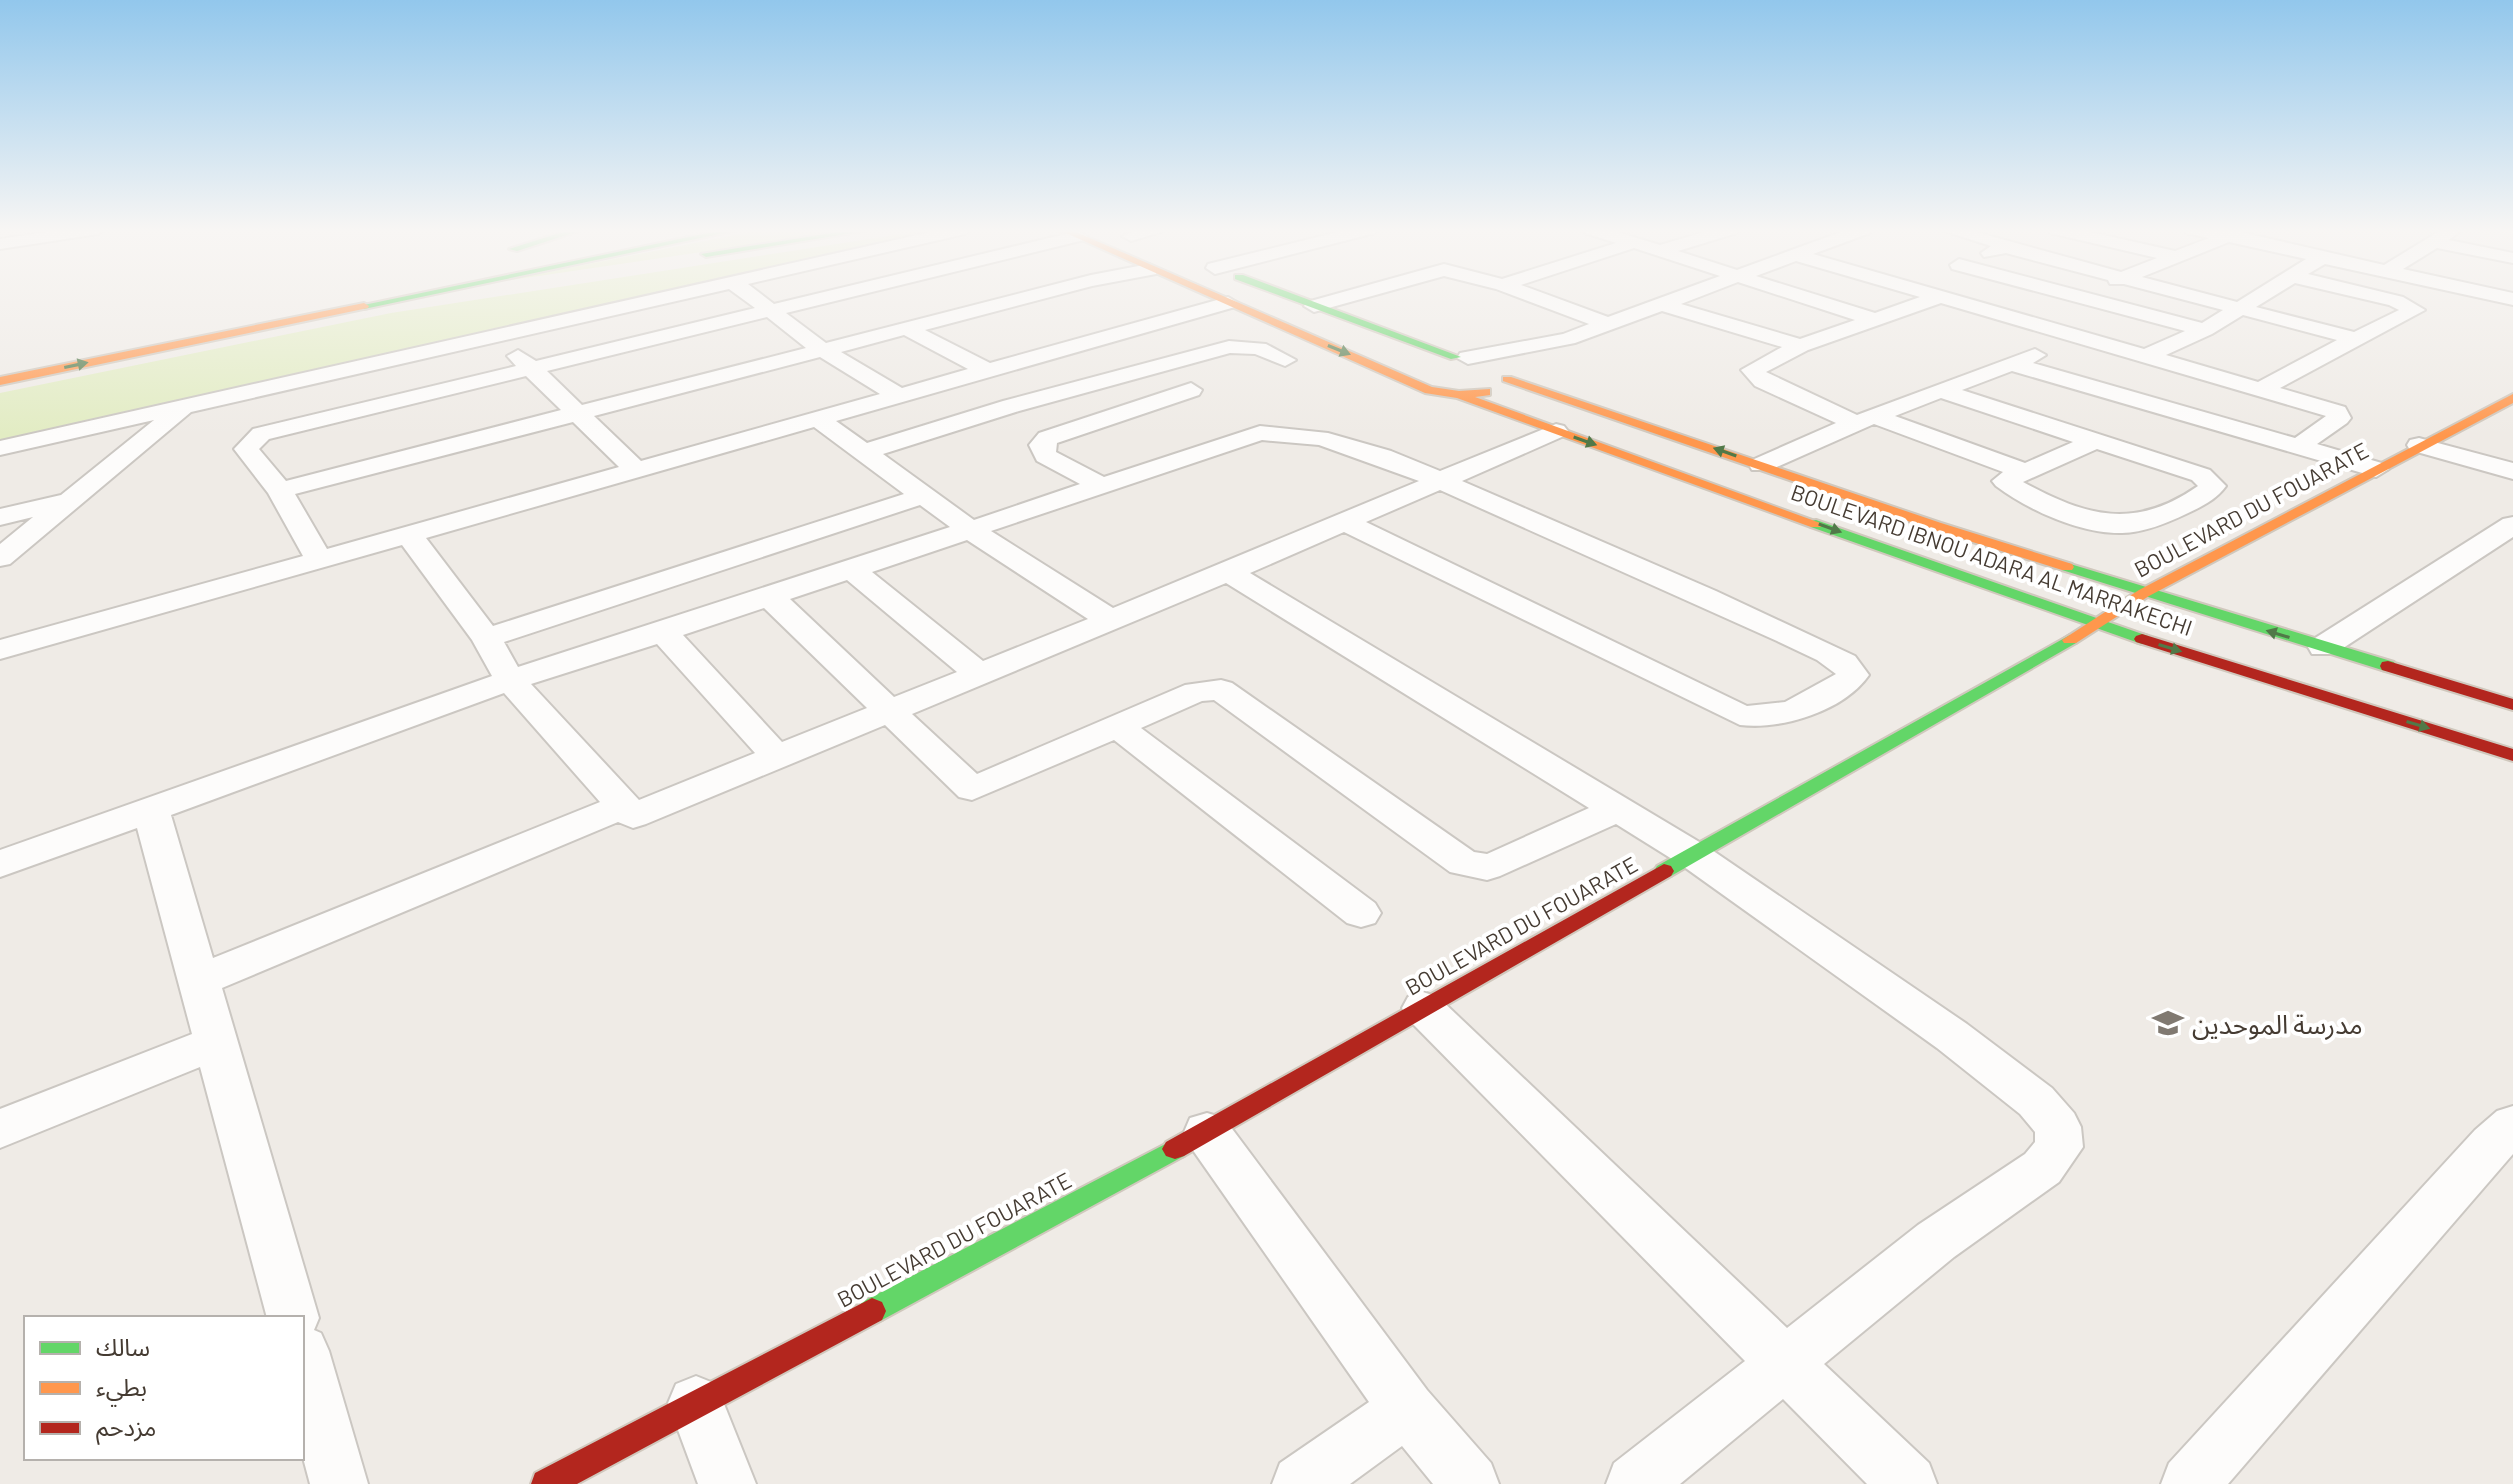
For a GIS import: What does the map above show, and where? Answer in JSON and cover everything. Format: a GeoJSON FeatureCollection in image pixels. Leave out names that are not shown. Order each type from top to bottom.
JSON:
{"type":"FeatureCollection","features":[{"type":"Feature","properties":{"kind":"main road"},"geometry":{"type":"LineString","coordinates":[[76,346],[309,298]]}},
{"type":"Feature","properties":{"kind":"main road"},"geometry":{"type":"LineString","coordinates":[[0,381],[402,298]]}},
{"type":"Feature","properties":{"kind":"main road"},"geometry":{"type":"LineString","coordinates":[[171,346],[441,298]]}},
{"type":"Feature","properties":{"kind":"main road"},"geometry":{"type":"LineString","coordinates":[[1217,298],[1411,379]]}},
{"type":"Feature","properties":{"kind":"main road"},"geometry":{"type":"LineString","coordinates":[[1294,298],[1461,357]]}},
{"type":"Feature","properties":{"kind":"main road"},"geometry":{"type":"LineString","coordinates":[[1411,379],[1409,372],[1423,361],[1461,357]]}},
{"type":"Feature","properties":{"kind":"main road","name":"BOULEVARD IBNOU ADARA AL MARRAKECHI"},"geometry":{"type":"LineString","coordinates":[[1461,357],[1761,465],[2144,593],[2513,705]]}},
{"type":"Feature","properties":{"kind":"main road"},"geometry":{"type":"LineString","coordinates":[[1459,395],[1493,391],[1506,375]]}},
{"type":"Feature","properties":{"kind":"main road","name":"BOULEVARD IBNOU ADARA AL MARRAKECHI"},"geometry":{"type":"LineString","coordinates":[[1411,379],[1429,390],[1459,395],[2096,625],[2513,755]]}},
{"type":"Feature","properties":{"kind":"main road","name":"BOULEVARD DU FOUARATE"},"geometry":{"type":"LineString","coordinates":[[546,1484],[1207,1132],[2096,625],[2144,593],[2513,398]]}},
{"type":"Feature","properties":{"kind":"street"},"geometry":{"type":"LineString","coordinates":[[0,448],[659,298]]}},
{"type":"Feature","properties":{"kind":"street"},"geometry":{"type":"LineString","coordinates":[[755,298],[821,349],[897,395]]}},
{"type":"Feature","properties":{"kind":"street"},"geometry":{"type":"LineString","coordinates":[[320,561],[280,490],[246,449],[261,434],[814,298]]}},
{"type":"Feature","properties":{"kind":"street"},"geometry":{"type":"LineString","coordinates":[[960,298],[982,309]]}},
{"type":"Feature","properties":{"kind":"street"},"geometry":{"type":"LineString","coordinates":[[280,490],[578,411],[1028,298]]}},
{"type":"Feature","properties":{"kind":"street"},"geometry":{"type":"LineString","coordinates":[[1314,306],[1342,298]]}},
{"type":"Feature","properties":{"kind":"street"},"geometry":{"type":"LineString","coordinates":[[1539,298],[1608,324]]}},
{"type":"Feature","properties":{"kind":"street"},"geometry":{"type":"LineString","coordinates":[[1461,357],[1568,339],[1676,298]]}},
{"type":"Feature","properties":{"kind":"street"},"geometry":{"type":"LineString","coordinates":[[1808,298],[1873,319]]}},
{"type":"Feature","properties":{"kind":"street"},"geometry":{"type":"LineString","coordinates":[[1935,298],[1801,346],[1758,365],[1752,370],[1754,375],[1866,420],[2023,471]]}},
{"type":"Feature","properties":{"kind":"street"},"geometry":{"type":"LineString","coordinates":[[1950,298],[2330,408],[2340,416],[2298,447]]}},
{"type":"Feature","properties":{"kind":"street"},"geometry":{"type":"LineString","coordinates":[[2086,298],[2205,330]]}},
{"type":"Feature","properties":{"kind":"street"},"geometry":{"type":"LineString","coordinates":[[2197,298],[2356,339]]}},
{"type":"Feature","properties":{"kind":"street"},"geometry":{"type":"LineString","coordinates":[[2094,388],[2148,355],[2205,330],[2257,298]]}},
{"type":"Feature","properties":{"kind":"street"},"geometry":{"type":"LineString","coordinates":[[2263,388],[2415,310],[2384,298]]}},
{"type":"Feature","properties":{"kind":"street"},"geometry":{"type":"LineString","coordinates":[[0,650],[1228,303]]}},
{"type":"Feature","properties":{"kind":"street"},"geometry":{"type":"LineString","coordinates":[[1661,304],[1801,346]]}},
{"type":"Feature","properties":{"kind":"street"},"geometry":{"type":"LineString","coordinates":[[906,328],[986,370]]}},
{"type":"Feature","properties":{"kind":"street"},"geometry":{"type":"LineString","coordinates":[[495,334],[636,470]]}},
{"type":"Feature","properties":{"kind":"street"},"geometry":{"type":"LineString","coordinates":[[1761,465],[1866,420],[2015,365],[2077,335]]}},
{"type":"Feature","properties":{"kind":"street"},"geometry":{"type":"LineString","coordinates":[[1506,375],[1568,339]]}},
{"type":"Feature","properties":{"kind":"street"},"geometry":{"type":"LineString","coordinates":[[864,452],[1011,406],[1229,347],[1259,348],[1285,360]]}},
{"type":"Feature","properties":{"kind":"street"},"geometry":{"type":"LineString","coordinates":[[2015,365],[2376,469]]}},
{"type":"Feature","properties":{"kind":"street"},"geometry":{"type":"LineString","coordinates":[[1100,485],[1046,456],[1041,445],[1048,438],[1191,390]]}},
{"type":"Feature","properties":{"kind":"street"},"geometry":{"type":"LineString","coordinates":[[1944,392],[2201,475],[2213,486],[2207,493],[2164,513],[2118,525],[2085,517],[2005,481],[2093,442]]}},
{"type":"Feature","properties":{"kind":"street"},"geometry":{"type":"LineString","coordinates":[[0,558],[187,405]]}},
{"type":"Feature","properties":{"kind":"street"},"geometry":{"type":"LineString","coordinates":[[817,418],[972,531],[1109,619]]}},
{"type":"Feature","properties":{"kind":"street"},"geometry":{"type":"LineString","coordinates":[[409,535],[486,638],[510,680],[633,816],[1228,572],[1556,431]]}},
{"type":"Feature","properties":{"kind":"street"},"geometry":{"type":"LineString","coordinates":[[0,864],[150,807],[510,680],[771,598],[1238,438],[1279,432],[1321,436],[1439,481],[1649,571],[1828,653],[1844,663],[1853,675],[1848,681],[1789,713],[1772,718],[1740,715],[1344,522]]}},
{"type":"Feature","properties":{"kind":"street"},"geometry":{"type":"LineString","coordinates":[[2419,445],[2513,471]]}},
{"type":"Feature","properties":{"kind":"street"},"geometry":{"type":"LineString","coordinates":[[486,638],[923,496]]}},
{"type":"Feature","properties":{"kind":"street"},"geometry":{"type":"LineString","coordinates":[[0,517],[73,500]]}},
{"type":"Feature","properties":{"kind":"street"},"geometry":{"type":"LineString","coordinates":[[2323,647],[2513,525]]}},
{"type":"Feature","properties":{"kind":"street"},"geometry":{"type":"LineString","coordinates":[[852,570],[979,674]]}},
{"type":"Feature","properties":{"kind":"street"},"geometry":{"type":"LineString","coordinates":[[1228,572],[1693,855],[1952,1036],[2036,1101],[2058,1127],[2059,1147],[2042,1168],[1936,1241],[1635,1484]]}},
{"type":"Feature","properties":{"kind":"street"},"geometry":{"type":"LineString","coordinates":[[771,598],[972,789],[1196,692],[1221,690],[1463,863],[1476,866],[1500,863],[1618,809]]}},
{"type":"Feature","properties":{"kind":"street"},"geometry":{"type":"LineString","coordinates":[[663,632],[778,758]]}},
{"type":"Feature","properties":{"kind":"street"},"geometry":{"type":"LineString","coordinates":[[1117,726],[1361,913]]}},
{"type":"Feature","properties":{"kind":"street"},"geometry":{"type":"LineString","coordinates":[[199,980],[623,806]]}},
{"type":"Feature","properties":{"kind":"street"},"geometry":{"type":"LineString","coordinates":[[150,807],[292,1316]]}},
{"type":"Feature","properties":{"kind":"street"},"geometry":{"type":"LineString","coordinates":[[1423,1008],[1908,1484]]}},
{"type":"Feature","properties":{"kind":"street"},"geometry":{"type":"LineString","coordinates":[[0,1129],[216,1042]]}},
{"type":"Feature","properties":{"kind":"street"},"geometry":{"type":"LineString","coordinates":[[2196,1482],[2492,1144],[2513,1125]]}},
{"type":"Feature","properties":{"kind":"street"},"geometry":{"type":"LineString","coordinates":[[1207,1132],[1407,1409],[1470,1484]]}},
{"type":"Feature","properties":{"kind":"street"},"geometry":{"type":"LineString","coordinates":[[304,1358],[339,1484]]}},
{"type":"Feature","properties":{"kind":"street"},"geometry":{"type":"LineString","coordinates":[[696,1403],[727,1484]]}},
{"type":"Feature","properties":{"kind":"street"},"geometry":{"type":"LineString","coordinates":[[1301,1484],[1407,1409]]}},
{"type":"Feature","properties":{"kind":"green space"},"geometry":{"type":"Polygon","coordinates":[[[486,298],[644,298],[0,442],[0,393],[391,313],[486,298]]]}},
{"type":"Feature","properties":{"kind":"traffic: fast"},"geometry":{"type":"LineString","coordinates":[[364,306],[402,298]]}},
{"type":"Feature","properties":{"kind":"traffic: fast"},"geometry":{"type":"LineString","coordinates":[[1296,298],[1455,357]]}},
{"type":"Feature","properties":{"kind":"traffic: fast"},"geometry":{"type":"LineString","coordinates":[[1816,524],[2142,639]]}},
{"type":"Feature","properties":{"kind":"traffic: fast"},"geometry":{"type":"LineString","coordinates":[[2067,567],[2388,666]]}},
{"type":"Feature","properties":{"kind":"traffic: fast"},"geometry":{"type":"LineString","coordinates":[[1664,871],[2070,640]]}},
{"type":"Feature","properties":{"kind":"traffic: fast"},"geometry":{"type":"LineString","coordinates":[[872,1311],[1175,1149]]}},
{"type":"Feature","properties":{"kind":"traffic: slow"},"geometry":{"type":"LineString","coordinates":[[1220,298],[1429,390],[1459,395],[1486,392]]}},
{"type":"Feature","properties":{"kind":"traffic: slow"},"geometry":{"type":"LineString","coordinates":[[0,381],[364,306]]}},
{"type":"Feature","properties":{"kind":"traffic: slow"},"geometry":{"type":"LineString","coordinates":[[1507,379],[1936,526],[2067,567]]}},
{"type":"Feature","properties":{"kind":"traffic: slow"},"geometry":{"type":"LineString","coordinates":[[1459,395],[1816,524]]}},
{"type":"Feature","properties":{"kind":"traffic: slow"},"geometry":{"type":"LineString","coordinates":[[2070,640],[2144,593],[2513,398]]}},
{"type":"Feature","properties":{"kind":"traffic: jam"},"geometry":{"type":"LineString","coordinates":[[2142,639],[2513,755]]}},
{"type":"Feature","properties":{"kind":"traffic: jam"},"geometry":{"type":"LineString","coordinates":[[2388,666],[2513,705]]}},
{"type":"Feature","properties":{"kind":"traffic: jam"},"geometry":{"type":"LineString","coordinates":[[1175,1149],[1664,871]]}},
{"type":"Feature","properties":{"kind":"traffic: jam"},"geometry":{"type":"LineString","coordinates":[[546,1484],[872,1311]]}},
{"type":"Feature","properties":{"kind":"place","name":"مدرسة الموحدين"},"geometry":{"type":"Point","coordinates":[2168,1023]}}]}
